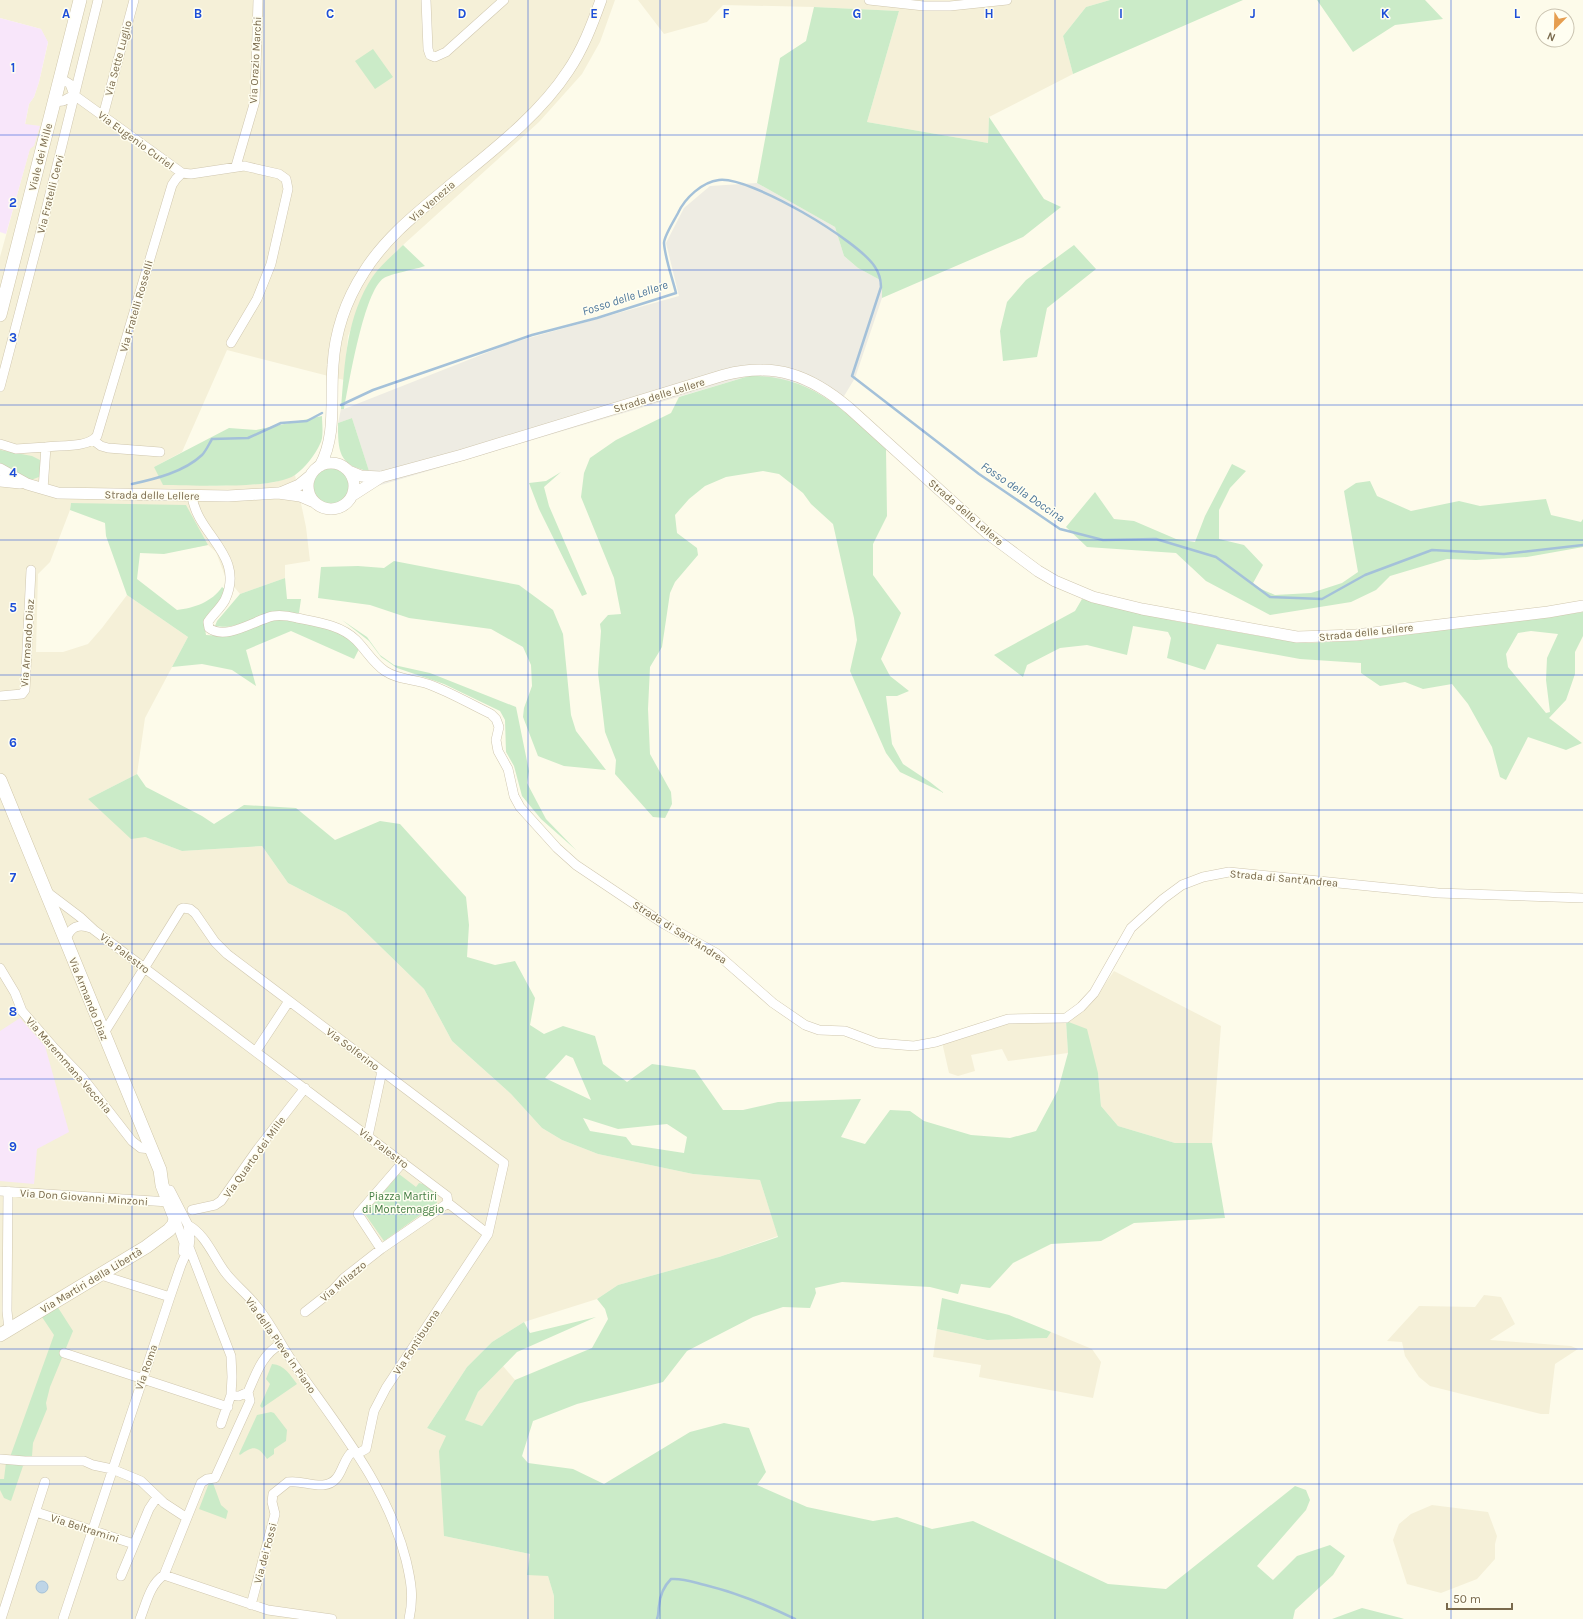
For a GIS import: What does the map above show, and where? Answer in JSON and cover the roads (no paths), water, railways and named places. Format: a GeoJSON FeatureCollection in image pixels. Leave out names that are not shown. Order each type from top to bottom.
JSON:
{"type":"FeatureCollection","features":[{"type":"Feature","properties":{"kind":"main road","name":"Viale dei Mille"},"geometry":{"type":"LineString","coordinates":[[0,315],[80,0]]}},
{"type":"Feature","properties":{"kind":"main road","name":"Via Armando Diaz"},"geometry":{"type":"LineString","coordinates":[[0,780],[160,1170],[162,1185],[175,1218]]}},
{"type":"Feature","properties":{"kind":"main road","name":"Via Martiri della Libertà"},"geometry":{"type":"LineString","coordinates":[[4,1332],[101,1275],[160,1238],[172,1227],[175,1218]]}},
{"type":"Feature","properties":{"kind":"street","name":"Via Fratelli Cervi"},"geometry":{"type":"LineString","coordinates":[[0,387],[40,234],[98,0]]}},
{"type":"Feature","properties":{"kind":"street","name":"Via Sette Luglio"},"geometry":{"type":"LineString","coordinates":[[103,116],[134,0]]}},
{"type":"Feature","properties":{"kind":"street","name":"Via Orazio Marchi"},"geometry":{"type":"LineString","coordinates":[[236,166],[255,101],[258,0]]}},
{"type":"Feature","properties":{"kind":"street"},"geometry":{"type":"LineString","coordinates":[[426,0],[428,49],[430,55],[435,57],[446,52],[504,0]]}},
{"type":"Feature","properties":{"kind":"street","name":"Via Venezia"},"geometry":{"type":"LineString","coordinates":[[320,466],[327,451],[331,435],[333,365],[336,340],[348,302],[364,271],[380,250],[402,227],[506,138],[550,95],[565,77],[580,53],[601,0]]}},
{"type":"Feature","properties":{"kind":"street"},"geometry":{"type":"LineString","coordinates":[[869,0],[924,6],[968,5],[1007,0]]}},
{"type":"Feature","properties":{"kind":"street","name":"Via Eugenio Curiel"},"geometry":{"type":"LineString","coordinates":[[60,78],[70,84],[74,95],[182,173],[197,173],[236,166],[248,166],[279,174],[286,179],[288,185],[271,264],[257,299],[231,343]]}},
{"type":"Feature","properties":{"kind":"street"},"geometry":{"type":"LineString","coordinates":[[54,102],[63,101],[74,95]]}},
{"type":"Feature","properties":{"kind":"street","name":"Via Fratelli Rosselli"},"geometry":{"type":"LineString","coordinates":[[93,440],[98,433],[172,185],[182,173]]}},
{"type":"Feature","properties":{"kind":"street","name":"Strada delle Lellere"},"geometry":{"type":"LineString","coordinates":[[353,495],[381,477],[462,455],[720,376],[751,370],[770,370],[799,376],[826,389],[850,408],[987,533],[1038,571],[1055,581],[1093,597],[1142,609],[1297,637],[1356,635],[1548,612],[1583,606]]}},
{"type":"Feature","properties":{"kind":"street","name":"Via Venezia"},"geometry":{"type":"LineString","coordinates":[[331,435],[336,455],[344,468]]}},
{"type":"Feature","properties":{"kind":"street"},"geometry":{"type":"LineString","coordinates":[[0,444],[16,449],[82,444],[93,440],[105,447],[160,452]]}},
{"type":"Feature","properties":{"kind":"street"},"geometry":{"type":"LineString","coordinates":[[43,489],[46,447]]}},
{"type":"Feature","properties":{"kind":"street"},"geometry":{"type":"LineString","coordinates":[[333,463],[344,468],[354,482],[353,495],[349,502],[336,509],[320,507],[314,502],[308,490],[310,476],[320,466],[333,463]]}},
{"type":"Feature","properties":{"kind":"street","name":"Strada delle Lellere"},"geometry":{"type":"LineString","coordinates":[[344,468],[361,476],[381,477]]}},
{"type":"Feature","properties":{"kind":"street","name":"Strada delle Lellere"},"geometry":{"type":"LineString","coordinates":[[0,469],[27,484]]}},
{"type":"Feature","properties":{"kind":"street","name":"Strada delle Lellere"},"geometry":{"type":"LineString","coordinates":[[278,493],[299,485],[310,476]]}},
{"type":"Feature","properties":{"kind":"street","name":"Strada delle Lellere"},"geometry":{"type":"LineString","coordinates":[[0,481],[27,484],[43,489],[70,493],[192,496],[244,496],[278,493],[300,496],[314,502]]}},
{"type":"Feature","properties":{"kind":"street","name":"Strada di Sant'Andrea"},"geometry":{"type":"LineString","coordinates":[[192,496],[196,510],[209,533],[222,550],[231,578],[231,584],[224,602],[208,622],[209,628],[216,632],[230,631],[269,617],[278,616],[295,617],[329,625],[341,629],[355,639],[385,671],[399,678],[426,684],[442,690],[491,714],[498,723],[499,727],[496,740],[498,751],[508,770],[514,796],[520,807],[557,848],[576,865],[664,924],[716,953],[792,1018],[819,1030],[845,1031],[877,1043],[914,1046],[936,1042],[1008,1019],[1066,1018],[1081,1007],[1094,993],[1131,928],[1162,899],[1182,885],[1203,877],[1230,872],[1438,893],[1583,898]]}},
{"type":"Feature","properties":{"kind":"street","name":"Via Armando Diaz"},"geometry":{"type":"LineString","coordinates":[[0,696],[22,694],[25,690],[31,570]]}},
{"type":"Feature","properties":{"kind":"street","name":"Via Palestro"},"geometry":{"type":"LineString","coordinates":[[45,890],[80,917],[94,930],[447,1196],[448,1203],[488,1234]]}},
{"type":"Feature","properties":{"kind":"street","name":"Via Solferino"},"geometry":{"type":"LineString","coordinates":[[144,968],[181,909],[185,908],[194,912],[222,949],[382,1071],[368,1136]]}},
{"type":"Feature","properties":{"kind":"street","name":"Via Palestro"},"geometry":{"type":"LineString","coordinates":[[66,940],[70,930],[76,926],[83,925],[94,930]]}},
{"type":"Feature","properties":{"kind":"street","name":"Via Maremmana Vecchia"},"geometry":{"type":"LineString","coordinates":[[0,968],[15,993],[22,1011],[83,1078],[132,1141],[141,1148],[151,1149]]}},
{"type":"Feature","properties":{"kind":"street"},"geometry":{"type":"LineString","coordinates":[[104,1034],[144,968]]}},
{"type":"Feature","properties":{"kind":"street"},"geometry":{"type":"LineString","coordinates":[[256,1051],[289,1001]]}},
{"type":"Feature","properties":{"kind":"street"},"geometry":{"type":"LineString","coordinates":[[382,1071],[504,1163],[488,1234]]}},
{"type":"Feature","properties":{"kind":"street","name":"Via Quarto dei Mille"},"geometry":{"type":"LineString","coordinates":[[192,1210],[215,1205],[221,1201],[257,1150],[305,1088]]}},
{"type":"Feature","properties":{"kind":"street"},"geometry":{"type":"LineString","coordinates":[[403,1162],[358,1214],[382,1250],[448,1203]]}},
{"type":"Feature","properties":{"kind":"street","name":"Via Roma"},"geometry":{"type":"LineString","coordinates":[[63,1619],[170,1296],[189,1246],[190,1239],[188,1225],[160,1170]]}},
{"type":"Feature","properties":{"kind":"street"},"geometry":{"type":"LineString","coordinates":[[4,1191],[7,1313],[4,1332]]}},
{"type":"Feature","properties":{"kind":"street","name":"Via Don Giovanni Minzoni"},"geometry":{"type":"LineString","coordinates":[[4,1191],[169,1202]]}},
{"type":"Feature","properties":{"kind":"street","name":"Via Roma"},"geometry":{"type":"LineString","coordinates":[[175,1218],[184,1243],[181,1265]]}},
{"type":"Feature","properties":{"kind":"street","name":"Via della Pieve in Piano"},"geometry":{"type":"LineString","coordinates":[[188,1225],[198,1232],[226,1273],[255,1304],[356,1452],[390,1510],[411,1579],[413,1592],[409,1619]]}},
{"type":"Feature","properties":{"kind":"street","name":"Via Fontibuona"},"geometry":{"type":"LineString","coordinates":[[356,1452],[366,1449],[374,1411],[379,1400],[488,1234]]}},
{"type":"Feature","properties":{"kind":"street"},"geometry":{"type":"LineString","coordinates":[[189,1246],[231,1356],[231,1395],[221,1424]]}},
{"type":"Feature","properties":{"kind":"street","name":"Via Milazzo"},"geometry":{"type":"LineString","coordinates":[[305,1312],[333,1290],[342,1280],[382,1250]]}},
{"type":"Feature","properties":{"kind":"street"},"geometry":{"type":"LineString","coordinates":[[101,1275],[170,1296]]}},
{"type":"Feature","properties":{"kind":"street"},"geometry":{"type":"LineString","coordinates":[[231,1395],[239,1396],[248,1392],[262,1360],[281,1344]]}},
{"type":"Feature","properties":{"kind":"street"},"geometry":{"type":"LineString","coordinates":[[64,1353],[228,1407]]}},
{"type":"Feature","properties":{"kind":"street"},"geometry":{"type":"LineString","coordinates":[[140,1619],[152,1587],[157,1580],[164,1575],[201,1483],[207,1479],[215,1478],[249,1404],[250,1397],[248,1392]]}},
{"type":"Feature","properties":{"kind":"street","name":"Via dei Fossi"},"geometry":{"type":"LineString","coordinates":[[251,1605],[275,1514],[272,1502],[273,1494],[288,1482],[324,1485],[336,1480],[349,1454],[356,1452]]}},
{"type":"Feature","properties":{"kind":"street"},"geometry":{"type":"LineString","coordinates":[[5,1459],[25,1461],[84,1461],[93,1465],[112,1468],[141,1481],[157,1497],[187,1518]]}},
{"type":"Feature","properties":{"kind":"street"},"geometry":{"type":"LineString","coordinates":[[51,1465],[85,1467],[93,1465]]}},
{"type":"Feature","properties":{"kind":"street"},"geometry":{"type":"LineString","coordinates":[[1,1619],[45,1482]]}},
{"type":"Feature","properties":{"kind":"street"},"geometry":{"type":"LineString","coordinates":[[120,1576],[149,1509],[157,1497]]}},
{"type":"Feature","properties":{"kind":"street","name":"Via Beltramini"},"geometry":{"type":"LineString","coordinates":[[36,1512],[134,1544]]}},
{"type":"Feature","properties":{"kind":"street"},"geometry":{"type":"LineString","coordinates":[[164,1575],[268,1610],[332,1619]]}},
{"type":"Feature","properties":{"kind":"water"},"geometry":{"type":"Polygon","coordinates":[[[42,1581],[46,1583],[48,1587],[46,1591],[42,1593],[38,1591],[36,1587],[38,1583],[42,1581]]]}},
{"type":"Feature","properties":{"kind":"waterway","name":"Fosso della Doccina"},"geometry":{"type":"LineString","coordinates":[[341,405],[373,390],[532,335],[597,318],[676,293],[667,261],[664,240],[681,207],[690,196],[700,187],[719,180],[734,182],[754,188],[803,212],[827,227],[865,256],[875,267],[880,277],[881,287],[852,376],[979,474],[1060,529],[1103,540],[1156,539],[1216,557],[1270,597],[1322,599],[1365,575],[1432,550],[1504,554],[1583,545]]}},
{"type":"Feature","properties":{"kind":"waterway","name":"Fosso delle Lellere"},"geometry":{"type":"LineString","coordinates":[[132,484],[160,477],[187,466],[202,455],[212,439],[248,438],[281,423],[307,421],[322,413]]}},
{"type":"Feature","properties":{"kind":"waterway"},"geometry":{"type":"LineString","coordinates":[[657,1619],[660,1598],[666,1585],[671,1579],[684,1580],[740,1595],[795,1619]]}},
{"type":"Feature","properties":{"kind":"park label","name":"Piazza Martiri di Montemaggio"},"geometry":{"type":"Point","coordinates":[403,1202]}}]}
